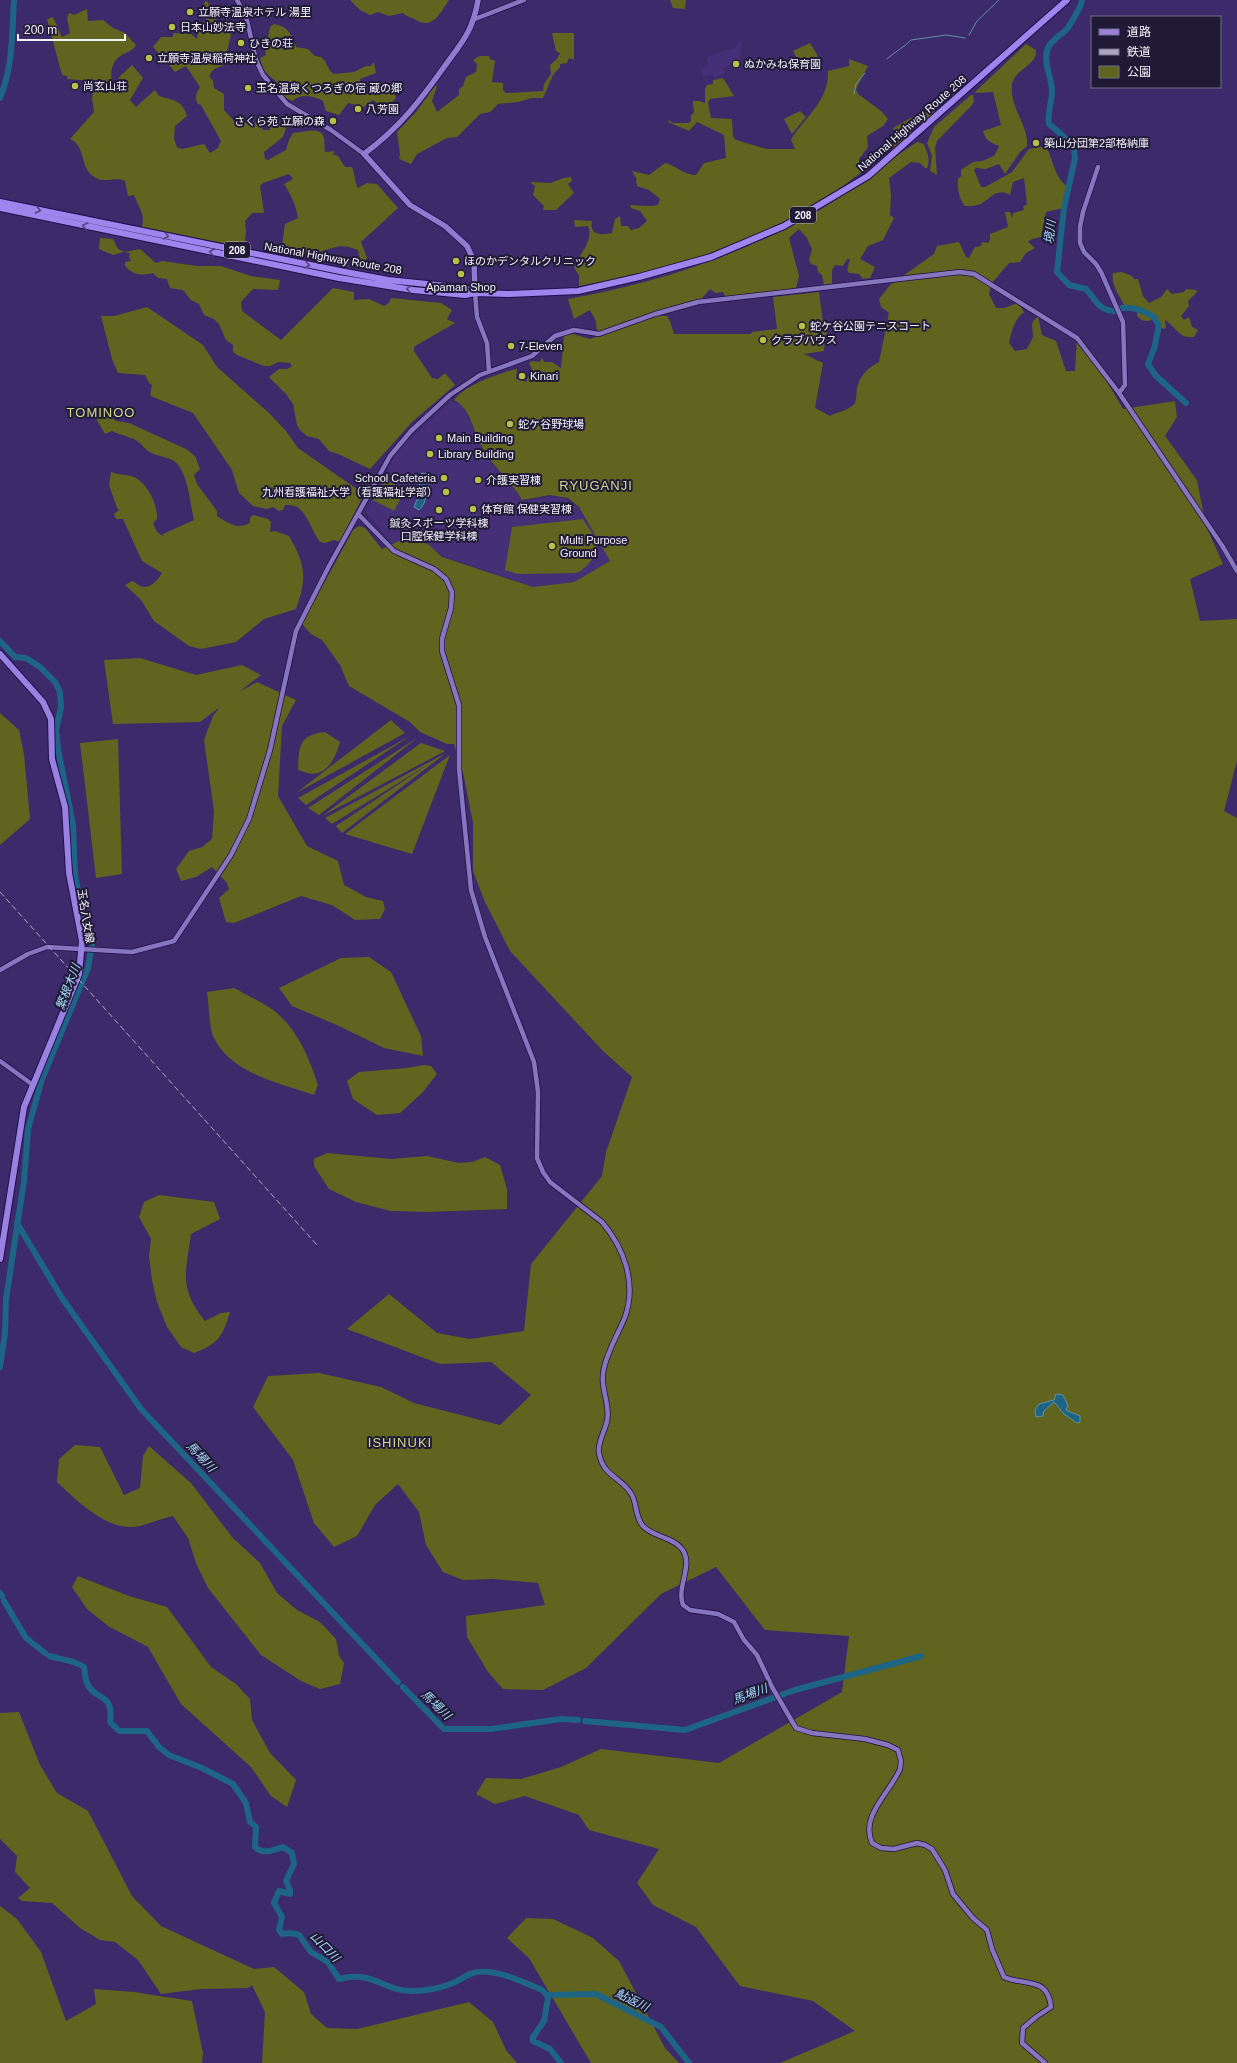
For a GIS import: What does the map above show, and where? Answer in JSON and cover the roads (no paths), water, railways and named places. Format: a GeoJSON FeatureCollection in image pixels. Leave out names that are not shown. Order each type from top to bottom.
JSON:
{"type":"FeatureCollection","features":[{"type":"Feature","properties":{"kind":"highway","name":"National Highway Route 208"},"geometry":{"type":"LineString","coordinates":[[0,208],[339,278],[413,290],[465,295],[475,293],[510,294],[578,290],[638,277],[711,257],[784,226],[868,176],[1067,0]]}},
{"type":"Feature","properties":{"kind":"highway","name":"National Highway Route 208"},"geometry":{"type":"LineString","coordinates":[[0,202],[340,271],[388,280],[466,288],[475,293]]}},
{"type":"Feature","properties":{"kind":"main road"},"geometry":{"type":"LineString","coordinates":[[475,293],[474,261],[467,246],[445,226],[410,205],[364,154],[387,137],[417,105],[461,45],[475,19],[478,0]]}},
{"type":"Feature","properties":{"kind":"main road","name":"玉名八女線"},"geometry":{"type":"LineString","coordinates":[[0,654],[43,702],[51,719],[52,759],[65,807],[69,872],[84,949],[79,974],[24,1107],[0,1259]]}},
{"type":"Feature","properties":{"kind":"street"},"geometry":{"type":"LineString","coordinates":[[237,0],[246,16],[256,60],[263,75],[287,104],[331,130],[364,154]]}},
{"type":"Feature","properties":{"kind":"street"},"geometry":{"type":"LineString","coordinates":[[475,19],[524,0]]}},
{"type":"Feature","properties":{"kind":"street"},"geometry":{"type":"LineString","coordinates":[[1098,167],[1083,212],[1080,227],[1080,243],[1084,252],[1096,264],[1118,310],[1124,334],[1125,385],[1119,393]]}},
{"type":"Feature","properties":{"kind":"street"},"geometry":{"type":"LineString","coordinates":[[0,970],[38,949],[58,947],[132,952],[174,942],[231,855],[249,819],[270,750],[296,631],[344,537],[359,515],[380,471],[398,445],[450,395],[462,386],[489,372],[532,356],[555,336],[562,333],[574,330],[599,334],[655,314],[698,302],[966,272],[980,277],[1077,338],[1119,393],[1223,547],[1237,571]]}},
{"type":"Feature","properties":{"kind":"street"},"geometry":{"type":"LineString","coordinates":[[475,293],[477,317],[487,343],[489,372]]}},
{"type":"Feature","properties":{"kind":"street"},"geometry":{"type":"LineString","coordinates":[[359,515],[394,551],[434,569],[440,573],[450,585],[452,592],[451,608],[442,639],[442,651],[459,705],[459,768],[470,883],[481,926],[534,1062],[538,1092],[537,1158],[543,1172],[550,1182],[602,1222],[609,1230],[619,1248],[629,1274],[630,1289],[628,1306],[612,1344],[604,1368],[603,1379],[608,1420],[599,1452],[604,1470],[621,1483],[632,1495],[637,1514],[643,1526],[674,1543],[682,1550],[686,1560],[680,1590],[683,1605],[690,1610],[718,1614],[734,1622],[744,1640],[757,1655],[772,1687],[796,1728],[812,1733],[857,1737],[888,1745],[898,1750],[901,1761],[900,1769],[870,1818],[868,1830],[872,1843],[881,1848],[894,1849],[917,1844],[925,1845],[932,1849],[945,1870],[953,1894],[973,1918],[987,1930],[992,1949],[1004,1977],[1013,1981],[1030,1981],[1042,1988],[1050,1996],[1051,2007],[1036,2016],[1023,2028],[1022,2043],[1045,2063]]}},
{"type":"Feature","properties":{"kind":"street"},"geometry":{"type":"LineString","coordinates":[[0,1060],[33,1085]]}},
{"type":"Feature","properties":{"kind":"water"},"geometry":{"type":"Polygon","coordinates":[[[422,473],[431,475],[426,499],[419,510],[414,507],[421,490],[418,477],[422,473]]]}},
{"type":"Feature","properties":{"kind":"water"},"geometry":{"type":"Polygon","coordinates":[[[1056,1394],[1063,1395],[1068,1405],[1066,1410],[1080,1416],[1080,1422],[1077,1423],[1064,1414],[1054,1402],[1044,1411],[1043,1416],[1036,1417],[1035,1410],[1039,1404],[1054,1400],[1056,1394]]]}},
{"type":"Feature","properties":{"kind":"waterway","name":"繁根木川"},"geometry":{"type":"LineString","coordinates":[[0,98],[10,62],[14,0]]}},
{"type":"Feature","properties":{"kind":"waterway"},"geometry":{"type":"LineString","coordinates":[[969,35],[977,21],[999,0]]}},
{"type":"Feature","properties":{"kind":"waterway","name":"境川"},"geometry":{"type":"LineString","coordinates":[[1082,0],[1067,29],[1049,46],[1046,57],[1052,85],[1049,124],[1069,141],[1074,149],[1075,158],[1064,208],[1057,272],[1069,285],[1086,289],[1104,309],[1114,311],[1129,308],[1145,312],[1154,317],[1159,326],[1154,349],[1148,364],[1156,376],[1186,403]]}},
{"type":"Feature","properties":{"kind":"waterway"},"geometry":{"type":"LineString","coordinates":[[887,59],[911,40],[946,35],[965,38]]}},
{"type":"Feature","properties":{"kind":"waterway"},"geometry":{"type":"LineString","coordinates":[[854,94],[856,84],[865,73]]}},
{"type":"Feature","properties":{"kind":"waterway","name":"繁根木川"},"geometry":{"type":"LineString","coordinates":[[0,641],[15,657],[26,658],[40,667],[55,682],[60,692],[61,707],[56,730],[58,749],[73,825],[75,875],[80,901],[92,944],[88,968],[42,1079],[28,1129],[24,1181],[6,1299],[5,1333],[0,1367]]}},
{"type":"Feature","properties":{"kind":"waterway","name":"馬場川"},"geometry":{"type":"LineString","coordinates":[[17,1223],[62,1298],[141,1409],[398,1682]]}},
{"type":"Feature","properties":{"kind":"waterway","name":"山口川"},"geometry":{"type":"LineString","coordinates":[[4,1601],[26,1638],[45,1653]]}},
{"type":"Feature","properties":{"kind":"waterway","name":"山口川"},"geometry":{"type":"LineString","coordinates":[[49,1656],[73,1662],[84,1667],[85,1677],[90,1689],[107,1701],[110,1712],[110,1722],[119,1731],[147,1731],[159,1747],[169,1755],[202,1768],[233,1784],[246,1803],[250,1822],[256,1827],[255,1847],[261,1851],[283,1847],[292,1853],[294,1864],[286,1881],[290,1894],[279,1891],[274,1903],[282,1917],[279,1930],[282,1934],[290,1933],[299,1935],[311,1952],[328,1962],[339,1979],[361,1977],[393,1988],[417,1991],[448,1985],[473,1973],[489,1972],[508,1976],[542,1990],[548,1998],[544,2021],[533,2037],[533,2041],[550,2049],[561,2063]]}},
{"type":"Feature","properties":{"kind":"waterway","name":"馬場川"},"geometry":{"type":"LineString","coordinates":[[585,1721],[685,1730],[795,1690],[921,1656]]}},
{"type":"Feature","properties":{"kind":"waterway","name":"馬場川"},"geometry":{"type":"LineString","coordinates":[[403,1687],[444,1729],[491,1729],[561,1719],[578,1720]]}},
{"type":"Feature","properties":{"kind":"waterway","name":"鮎返川"},"geometry":{"type":"LineString","coordinates":[[547,1995],[596,1994],[661,2027],[689,2063]]}},
{"type":"Feature","properties":{"kind":"railway"},"geometry":{"type":"LineString","coordinates":[[0,892],[317,1245]]}},
{"type":"Feature","properties":{"kind":"place","name":"立願寺温泉ホテル 湯里"},"geometry":{"type":"Point","coordinates":[190,12]}},
{"type":"Feature","properties":{"kind":"place","name":"日本山妙法寺"},"geometry":{"type":"Point","coordinates":[172,27]}},
{"type":"Feature","properties":{"kind":"place","name":"ひきの荘"},"geometry":{"type":"Point","coordinates":[241,43]}},
{"type":"Feature","properties":{"kind":"place","name":"立願寺温泉稲荷神社"},"geometry":{"type":"Point","coordinates":[149,58]}},
{"type":"Feature","properties":{"kind":"place","name":"ぬかみね保育園"},"geometry":{"type":"Point","coordinates":[736,64]}},
{"type":"Feature","properties":{"kind":"place","name":"尚玄山荘"},"geometry":{"type":"Point","coordinates":[75,86]}},
{"type":"Feature","properties":{"kind":"place","name":"玉名温泉くつろぎの宿 蔵の郷"},"geometry":{"type":"Point","coordinates":[248,88]}},
{"type":"Feature","properties":{"kind":"place","name":"八芳園"},"geometry":{"type":"Point","coordinates":[358,109]}},
{"type":"Feature","properties":{"kind":"place","name":"さくら苑 立願の森"},"geometry":{"type":"Point","coordinates":[333,121]}},
{"type":"Feature","properties":{"kind":"place","name":"築山分団第2部格納庫"},"geometry":{"type":"Point","coordinates":[1036,143]}},
{"type":"Feature","properties":{"kind":"place","name":"ほのかデンタルクリニック"},"geometry":{"type":"Point","coordinates":[456,261]}},
{"type":"Feature","properties":{"kind":"place","name":"Apaman Shop"},"geometry":{"type":"Point","coordinates":[461,274]}},
{"type":"Feature","properties":{"kind":"place","name":"蛇ケ谷公園テニスコート"},"geometry":{"type":"Point","coordinates":[802,326]}},
{"type":"Feature","properties":{"kind":"place","name":"クラブハウス"},"geometry":{"type":"Point","coordinates":[763,340]}},
{"type":"Feature","properties":{"kind":"place","name":"7-Eleven"},"geometry":{"type":"Point","coordinates":[511,346]}},
{"type":"Feature","properties":{"kind":"place","name":"Kinari"},"geometry":{"type":"Point","coordinates":[522,376]}},
{"type":"Feature","properties":{"kind":"place","name":"蛇ケ谷野球場"},"geometry":{"type":"Point","coordinates":[510,424]}},
{"type":"Feature","properties":{"kind":"place","name":"Main Building"},"geometry":{"type":"Point","coordinates":[439,438]}},
{"type":"Feature","properties":{"kind":"place","name":"Library Building"},"geometry":{"type":"Point","coordinates":[430,454]}},
{"type":"Feature","properties":{"kind":"place","name":"School Cafeteria"},"geometry":{"type":"Point","coordinates":[444,478]}},
{"type":"Feature","properties":{"kind":"place","name":"介護実習棟"},"geometry":{"type":"Point","coordinates":[478,480]}},
{"type":"Feature","properties":{"kind":"place","name":"九州看護福祉大学（看護福祉学部）"},"geometry":{"type":"Point","coordinates":[446,492]}},
{"type":"Feature","properties":{"kind":"place","name":"体育館 保健実習棟"},"geometry":{"type":"Point","coordinates":[473,509]}},
{"type":"Feature","properties":{"kind":"place","name":"鍼灸スポーツ学科棟 口腔保健学科棟"},"geometry":{"type":"Point","coordinates":[439,510]}},
{"type":"Feature","properties":{"kind":"place","name":"Multi Purpose Ground"},"geometry":{"type":"Point","coordinates":[552,546]}},
{"type":"Feature","properties":{"kind":"district","name":"TOMINOO"},"geometry":{"type":"Point","coordinates":[101,412]}},
{"type":"Feature","properties":{"kind":"district","name":"RYUGANJI"},"geometry":{"type":"Point","coordinates":[596,485]}},
{"type":"Feature","properties":{"kind":"district","name":"ISHINUKI"},"geometry":{"type":"Point","coordinates":[400,1442]}}]}
